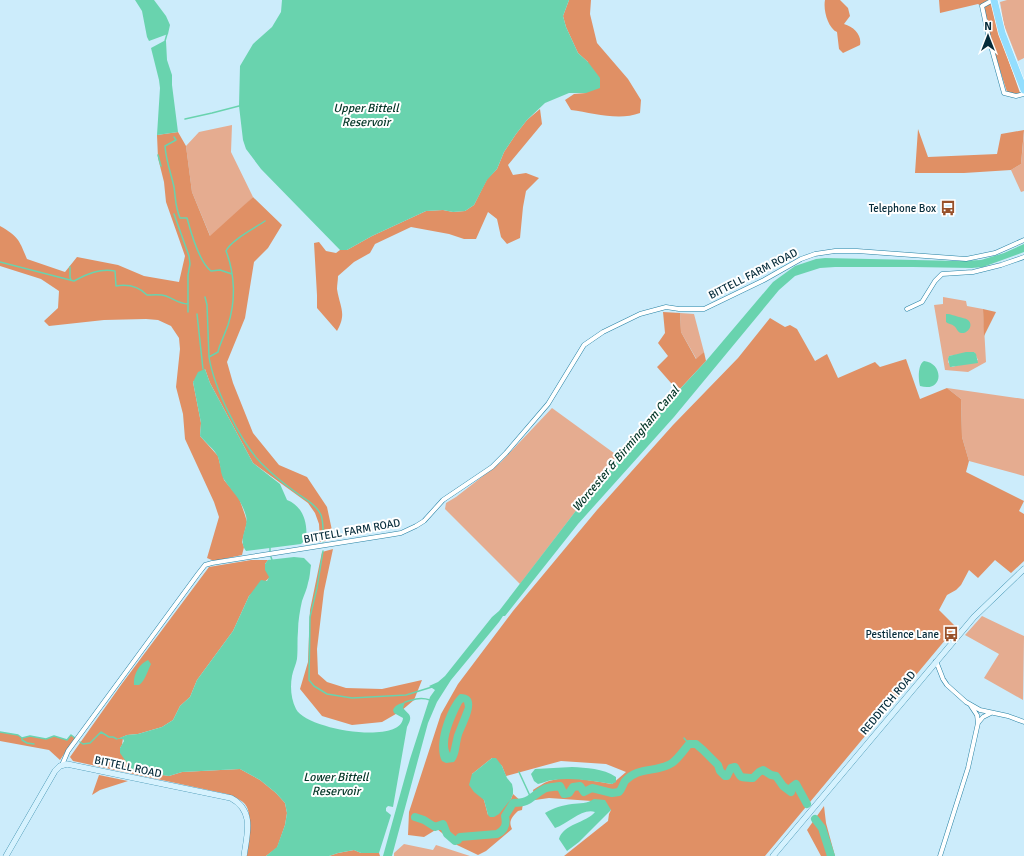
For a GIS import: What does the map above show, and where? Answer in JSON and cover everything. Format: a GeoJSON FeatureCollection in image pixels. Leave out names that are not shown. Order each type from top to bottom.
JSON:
{"type":"FeatureCollection","features":[{"type":"Feature","properties":{"kind":"highway"},"geometry":{"type":"LineString","coordinates":[[993,0],[1002,33],[1024,90]]}},
{"type":"Feature","properties":{"kind":"main road","name":"REDDITCH ROAD"},"geometry":{"type":"LineString","coordinates":[[773,856],[974,617],[1024,569]]}},
{"type":"Feature","properties":{"kind":"main road"},"geometry":{"type":"LineString","coordinates":[[6,856],[55,771],[62,765]]}},
{"type":"Feature","properties":{"kind":"main road","name":"BITTELL ROAD"},"geometry":{"type":"LineString","coordinates":[[62,765],[71,765],[231,798],[243,808],[247,817],[248,825],[244,856]]}},
{"type":"Feature","properties":{"kind":"street"},"geometry":{"type":"LineString","coordinates":[[993,0],[982,6],[989,39],[1004,93],[1016,96],[1024,94]]}},
{"type":"Feature","properties":{"kind":"street","name":"BITTELL FARM ROAD"},"geometry":{"type":"LineString","coordinates":[[62,765],[68,752],[205,565],[401,533],[416,526],[424,520],[443,500],[492,467],[506,453],[548,404],[584,345],[603,332],[640,314],[666,307],[679,309],[704,309],[764,280],[801,259],[815,254],[835,251],[857,251],[966,259],[995,253],[1024,240]]}},
{"type":"Feature","properties":{"kind":"street"},"geometry":{"type":"LineString","coordinates":[[908,309],[922,302],[935,281],[942,274],[973,272],[1024,257]]}},
{"type":"Feature","properties":{"kind":"street"},"geometry":{"type":"LineString","coordinates":[[936,661],[947,685],[958,696],[972,706],[1024,722]]}},
{"type":"Feature","properties":{"kind":"street"},"geometry":{"type":"LineString","coordinates":[[940,856],[968,768],[978,723],[977,715],[972,706]]}},
{"type":"Feature","properties":{"kind":"street"},"geometry":{"type":"LineString","coordinates":[[978,723],[983,717],[991,713]]}},
{"type":"Feature","properties":{"kind":"shaded area"},"geometry":{"type":"Polygon","coordinates":[[[569,0],[591,0],[590,14],[597,43],[628,79],[641,100],[640,113],[615,116],[571,110],[565,100],[574,94],[586,93],[588,62],[578,53],[566,27],[563,16],[569,0]]]}},
{"type":"Feature","properties":{"kind":"shaded area"},"geometry":{"type":"Polygon","coordinates":[[[825,0],[840,0],[848,8],[850,16],[844,24],[851,27],[856,32],[860,38],[860,45],[843,53],[839,49],[837,32],[831,27],[827,18],[825,0]]]}},
{"type":"Feature","properties":{"kind":"shaded area"},"geometry":{"type":"Polygon","coordinates":[[[939,0],[991,0],[999,33],[1020,93],[1016,94],[1007,92],[993,48],[984,8],[978,4],[940,13],[939,0]]]}},
{"type":"Feature","properties":{"kind":"shaded area"},"geometry":{"type":"Polygon","coordinates":[[[1007,0],[1024,0],[1024,58],[1018,61],[1004,25],[1000,2],[1007,0]]]}},
{"type":"Feature","properties":{"kind":"shaded area"},"geometry":{"type":"Polygon","coordinates":[[[540,109],[542,124],[508,165],[513,175],[526,173],[539,178],[526,191],[520,238],[507,244],[501,237],[497,219],[488,212],[476,239],[464,239],[449,234],[411,227],[375,244],[370,253],[354,262],[338,276],[337,289],[342,310],[342,320],[337,331],[317,308],[314,243],[319,242],[326,251],[336,253],[340,250],[347,250],[372,236],[426,211],[465,211],[474,205],[487,179],[497,169],[504,152],[516,134],[527,120],[540,109]]]}},
{"type":"Feature","properties":{"kind":"shaded area"},"geometry":{"type":"Polygon","coordinates":[[[232,125],[231,152],[253,197],[211,238],[192,192],[186,146],[199,132],[232,125]]]}},
{"type":"Feature","properties":{"kind":"shaded area"},"geometry":{"type":"Polygon","coordinates":[[[918,129],[928,157],[997,154],[1001,134],[1024,130],[1021,164],[1011,170],[964,173],[915,173],[918,129]]]}},
{"type":"Feature","properties":{"kind":"shaded area"},"geometry":{"type":"Polygon","coordinates":[[[178,132],[186,146],[192,192],[210,236],[253,197],[282,225],[268,248],[254,262],[245,318],[227,362],[233,383],[253,433],[279,465],[307,477],[327,507],[333,535],[331,540],[320,542],[319,524],[315,513],[308,503],[253,463],[210,383],[205,369],[193,382],[201,423],[200,436],[218,456],[224,480],[239,498],[247,522],[242,542],[244,547],[242,555],[214,561],[207,558],[219,517],[214,502],[185,439],[183,414],[176,387],[180,349],[179,338],[171,326],[158,320],[146,319],[104,320],[49,326],[44,321],[58,308],[59,291],[41,279],[0,266],[0,226],[15,236],[27,259],[65,272],[77,257],[118,265],[144,276],[179,282],[185,256],[166,202],[164,182],[158,158],[157,135],[178,132]]]}},
{"type":"Feature","properties":{"kind":"shaded area"},"geometry":{"type":"Polygon","coordinates":[[[1024,133],[1024,191],[1021,192],[1011,170],[1021,164],[1024,133]]]}},
{"type":"Feature","properties":{"kind":"shaded area"},"geometry":{"type":"Polygon","coordinates":[[[943,297],[966,301],[967,306],[983,309],[986,362],[968,372],[945,370],[934,305],[943,304],[943,297]],[[974,352],[949,356],[948,362],[952,367],[978,360],[974,352]]]}},
{"type":"Feature","properties":{"kind":"shaded area"},"geometry":{"type":"Polygon","coordinates":[[[983,309],[996,312],[984,336],[983,309]]]}},
{"type":"Feature","properties":{"kind":"shaded area"},"geometry":{"type":"Polygon","coordinates":[[[663,312],[680,313],[681,332],[696,359],[704,352],[706,361],[678,391],[657,367],[668,356],[658,343],[665,333],[663,312]]]}},
{"type":"Feature","properties":{"kind":"shaded area"},"geometry":{"type":"Polygon","coordinates":[[[680,313],[694,314],[704,352],[697,360],[681,332],[680,313]]]}},
{"type":"Feature","properties":{"kind":"shaded area"},"geometry":{"type":"Polygon","coordinates":[[[770,318],[785,327],[790,325],[797,329],[815,361],[827,354],[838,378],[875,362],[880,367],[906,359],[920,399],[947,388],[961,399],[962,437],[969,461],[966,472],[1024,501],[1019,511],[1024,514],[1024,561],[1011,573],[995,560],[978,578],[969,570],[961,585],[947,595],[939,610],[956,627],[765,856],[564,856],[608,821],[611,810],[592,801],[549,798],[535,800],[533,790],[549,781],[556,779],[580,779],[612,784],[626,772],[606,764],[561,761],[506,776],[502,766],[492,758],[472,774],[484,800],[488,815],[511,799],[513,794],[523,803],[522,810],[518,811],[511,819],[510,824],[512,829],[486,851],[478,855],[457,845],[437,829],[424,837],[408,835],[409,812],[441,714],[458,684],[513,611],[597,510],[673,425],[738,358],[770,318]]]}},
{"type":"Feature","properties":{"kind":"shaded area"},"geometry":{"type":"Polygon","coordinates":[[[947,388],[1024,399],[1024,476],[969,461],[962,437],[961,399],[947,388]]]}},
{"type":"Feature","properties":{"kind":"shaded area"},"geometry":{"type":"Polygon","coordinates":[[[552,408],[618,456],[520,584],[445,509],[446,503],[501,462],[552,408]]]}},
{"type":"Feature","properties":{"kind":"shaded area"},"geometry":{"type":"Polygon","coordinates":[[[333,549],[324,591],[317,649],[318,674],[327,682],[346,688],[382,689],[422,680],[414,700],[401,711],[382,722],[352,725],[322,716],[300,689],[308,662],[310,610],[322,552],[333,549]]]}},
{"type":"Feature","properties":{"kind":"shaded area"},"geometry":{"type":"Polygon","coordinates":[[[251,560],[268,560],[265,564],[270,577],[249,596],[233,631],[197,680],[190,697],[180,706],[173,720],[162,727],[138,734],[127,735],[118,739],[123,738],[120,748],[132,770],[169,776],[182,772],[240,769],[260,780],[276,793],[285,803],[287,813],[285,825],[277,848],[266,856],[247,856],[250,820],[247,807],[240,800],[227,794],[73,761],[70,757],[121,685],[209,567],[251,560]]]}},
{"type":"Feature","properties":{"kind":"shaded area"},"geometry":{"type":"Polygon","coordinates":[[[982,616],[1024,636],[1023,700],[984,678],[999,654],[965,635],[982,616]]]}},
{"type":"Feature","properties":{"kind":"shaded area"},"geometry":{"type":"Polygon","coordinates":[[[0,732],[18,735],[22,738],[30,736],[46,739],[54,736],[67,740],[71,735],[75,738],[60,760],[49,750],[0,741],[0,732]]]}},
{"type":"Feature","properties":{"kind":"shaded area"},"geometry":{"type":"Polygon","coordinates":[[[99,775],[128,781],[100,790],[92,795],[99,775]]]}},
{"type":"Feature","properties":{"kind":"shaded area"},"geometry":{"type":"Polygon","coordinates":[[[824,806],[826,823],[835,856],[821,856],[807,830],[824,806]]]}},
{"type":"Feature","properties":{"kind":"shaded area"},"geometry":{"type":"Polygon","coordinates":[[[404,844],[433,850],[436,845],[470,856],[394,856],[394,853],[404,844]]]}},
{"type":"Feature","properties":{"kind":"shaded area"},"geometry":{"type":"Polygon","coordinates":[[[354,850],[361,853],[379,853],[380,856],[329,856],[354,850]]]}},
{"type":"Feature","properties":{"kind":"water"},"geometry":{"type":"Polygon","coordinates":[[[135,0],[154,0],[166,16],[170,25],[168,34],[149,41],[142,11],[135,0]]]}},
{"type":"Feature","properties":{"kind":"water","name":"Upper Bittell Reservoir"},"geometry":{"type":"Polygon","coordinates":[[[282,0],[569,0],[563,16],[566,27],[578,53],[588,62],[600,78],[600,88],[586,93],[569,93],[545,103],[527,120],[516,134],[504,152],[497,169],[487,180],[474,205],[465,211],[426,211],[372,236],[347,250],[340,250],[261,169],[246,149],[243,140],[239,106],[240,66],[253,44],[272,27],[281,12],[282,0]]]}},
{"type":"Feature","properties":{"kind":"water"},"geometry":{"type":"Polygon","coordinates":[[[166,41],[167,60],[172,75],[178,132],[157,135],[160,88],[151,48],[166,41]]]}},
{"type":"Feature","properties":{"kind":"water","name":"Worcester & Birmingham Canal"},"geometry":{"type":"Polygon","coordinates":[[[1024,244],[1024,252],[983,267],[820,268],[795,276],[779,290],[674,417],[578,524],[505,616],[503,616],[451,680],[437,702],[428,723],[392,856],[383,856],[410,759],[430,697],[435,690],[429,686],[438,682],[445,676],[492,617],[499,611],[618,456],[706,361],[773,282],[795,266],[816,259],[981,260],[1004,253],[1024,244]]]}},
{"type":"Feature","properties":{"kind":"water"},"geometry":{"type":"Polygon","coordinates":[[[946,314],[968,320],[970,322],[970,327],[968,331],[961,333],[953,325],[946,322],[946,314]]]}},
{"type":"Feature","properties":{"kind":"water"},"geometry":{"type":"Polygon","coordinates":[[[966,352],[974,352],[978,363],[950,367],[948,359],[949,356],[966,352]]]}},
{"type":"Feature","properties":{"kind":"water"},"geometry":{"type":"Polygon","coordinates":[[[924,361],[931,363],[938,372],[937,382],[928,387],[920,386],[919,383],[920,368],[924,361]]]}},
{"type":"Feature","properties":{"kind":"water"},"geometry":{"type":"Polygon","coordinates":[[[205,369],[210,383],[253,463],[280,484],[287,500],[297,506],[301,511],[305,521],[306,539],[301,544],[246,551],[243,538],[246,525],[246,516],[242,505],[223,479],[217,454],[200,436],[201,423],[193,382],[198,372],[205,369]]]}},
{"type":"Feature","properties":{"kind":"water","name":"Lower Bittell Reservoir"},"geometry":{"type":"Polygon","coordinates":[[[294,557],[304,558],[311,565],[309,581],[300,612],[297,659],[291,680],[292,697],[296,709],[304,717],[317,723],[353,732],[371,733],[387,731],[398,726],[403,718],[394,713],[393,710],[399,704],[405,702],[403,708],[410,716],[393,807],[388,806],[386,808],[386,811],[391,815],[379,853],[361,853],[354,850],[329,856],[266,856],[277,847],[285,825],[287,813],[285,803],[276,793],[260,780],[240,769],[182,772],[169,776],[134,771],[120,753],[120,748],[124,741],[123,739],[117,739],[127,735],[138,734],[162,727],[173,720],[180,706],[190,697],[197,680],[233,631],[249,596],[261,580],[267,581],[269,577],[265,570],[265,564],[268,560],[294,557]]]}},
{"type":"Feature","properties":{"kind":"water"},"geometry":{"type":"Polygon","coordinates":[[[148,660],[151,664],[145,678],[139,685],[134,685],[134,677],[137,670],[148,660]]]}},
{"type":"Feature","properties":{"kind":"water"},"geometry":{"type":"Polygon","coordinates":[[[460,694],[467,695],[471,699],[472,710],[462,735],[456,759],[454,762],[446,763],[442,761],[440,754],[440,736],[446,716],[455,699],[460,694]],[[464,702],[462,703],[451,728],[448,742],[450,753],[454,735],[465,707],[464,702]]]}},
{"type":"Feature","properties":{"kind":"water"},"geometry":{"type":"Polygon","coordinates":[[[492,758],[496,758],[502,766],[507,778],[512,784],[513,794],[511,799],[499,814],[494,817],[490,817],[488,815],[484,800],[474,792],[469,785],[472,774],[492,758]]]}},
{"type":"Feature","properties":{"kind":"water"},"geometry":{"type":"Polygon","coordinates":[[[572,767],[594,769],[606,772],[616,777],[616,782],[612,784],[568,779],[551,780],[538,784],[534,781],[531,774],[535,769],[572,767]]]}},
{"type":"Feature","properties":{"kind":"water"},"geometry":{"type":"Polygon","coordinates":[[[594,799],[605,800],[611,810],[579,842],[567,851],[559,839],[561,834],[595,812],[590,811],[580,814],[555,828],[545,813],[569,804],[586,803],[594,799]]]}},
{"type":"Feature","properties":{"kind":"waterway"},"geometry":{"type":"LineString","coordinates":[[165,41],[167,34]]}},
{"type":"Feature","properties":{"kind":"waterway"},"geometry":{"type":"LineString","coordinates":[[185,119],[239,106]]}},
{"type":"Feature","properties":{"kind":"waterway"},"geometry":{"type":"LineString","coordinates":[[174,137],[176,140],[165,146],[167,162],[174,187],[176,206],[180,218],[187,218],[196,247],[207,267],[211,271],[220,270],[232,274]]}},
{"type":"Feature","properties":{"kind":"waterway"},"geometry":{"type":"LineString","coordinates":[[158,155],[161,166]]}},
{"type":"Feature","properties":{"kind":"waterway"},"geometry":{"type":"LineString","coordinates":[[174,214],[189,256],[188,312]]}},
{"type":"Feature","properties":{"kind":"waterway"},"geometry":{"type":"LineString","coordinates":[[265,221],[238,239],[226,251],[233,278],[231,316],[218,352],[209,357],[216,384],[229,413],[245,442],[265,467],[286,485],[313,504],[319,511],[323,522],[323,542]]}},
{"type":"Feature","properties":{"kind":"waterway"},"geometry":{"type":"LineString","coordinates":[[0,262],[74,281],[99,271],[115,271],[116,286],[125,285],[140,290],[147,295],[164,295],[179,302],[188,304]]}},
{"type":"Feature","properties":{"kind":"waterway"},"geometry":{"type":"LineString","coordinates":[[70,267],[71,280]]}},
{"type":"Feature","properties":{"kind":"waterway"},"geometry":{"type":"LineString","coordinates":[[205,297],[207,305],[209,357]]}},
{"type":"Feature","properties":{"kind":"waterway"},"geometry":{"type":"LineString","coordinates":[[197,314],[203,369]]}},
{"type":"Feature","properties":{"kind":"waterway"},"geometry":{"type":"LineString","coordinates":[[323,551],[317,588],[310,617],[309,680],[314,686],[327,694],[352,698],[406,695],[432,687]]}},
{"type":"Feature","properties":{"kind":"waterway"},"geometry":{"type":"LineString","coordinates":[[405,702],[418,699],[430,700]]}},
{"type":"Feature","properties":{"kind":"waterway"},"geometry":{"type":"LineString","coordinates":[[0,732],[18,735],[22,738],[30,736],[46,739],[54,736],[67,740],[71,735],[75,738]]}},
{"type":"Feature","properties":{"kind":"waterway"},"geometry":{"type":"LineString","coordinates":[[80,742],[83,744],[90,743],[101,732],[109,737],[117,739]]}},
{"type":"Feature","properties":{"kind":"waterway"},"geometry":{"type":"LineString","coordinates":[[22,738],[22,740],[27,743],[34,744]]}},
{"type":"Feature","properties":{"kind":"waterway"},"geometry":{"type":"LineString","coordinates":[[684,738],[689,744]]}},
{"type":"Feature","properties":{"kind":"waterway"},"geometry":{"type":"LineString","coordinates":[[415,817],[424,820],[435,827],[443,824],[447,834],[455,841],[460,837],[497,834],[505,827],[505,816],[513,803],[527,801],[546,788],[560,786],[564,794],[569,793],[573,787],[580,786],[584,792],[592,788],[612,793],[619,792],[625,781],[630,776],[642,771],[660,768],[672,763],[679,757],[689,744],[696,744],[703,750],[718,765],[720,771],[725,776],[727,776],[731,768],[735,767],[741,777],[745,778],[753,778],[763,770],[776,776],[783,786],[791,792],[792,787],[796,784],[807,804]]}},
{"type":"Feature","properties":{"kind":"waterway"},"geometry":{"type":"LineString","coordinates":[[519,772],[531,798]]}},
{"type":"Feature","properties":{"kind":"waterway"},"geometry":{"type":"LineString","coordinates":[[815,819],[822,828],[831,856]]}},
{"type":"Feature","properties":{"kind":"place","name":"Telephone Box"},"geometry":{"type":"Point","coordinates":[948,208]}},
{"type":"Feature","properties":{"kind":"place","name":"Pestilence Lane"},"geometry":{"type":"Point","coordinates":[951,634]}}]}
